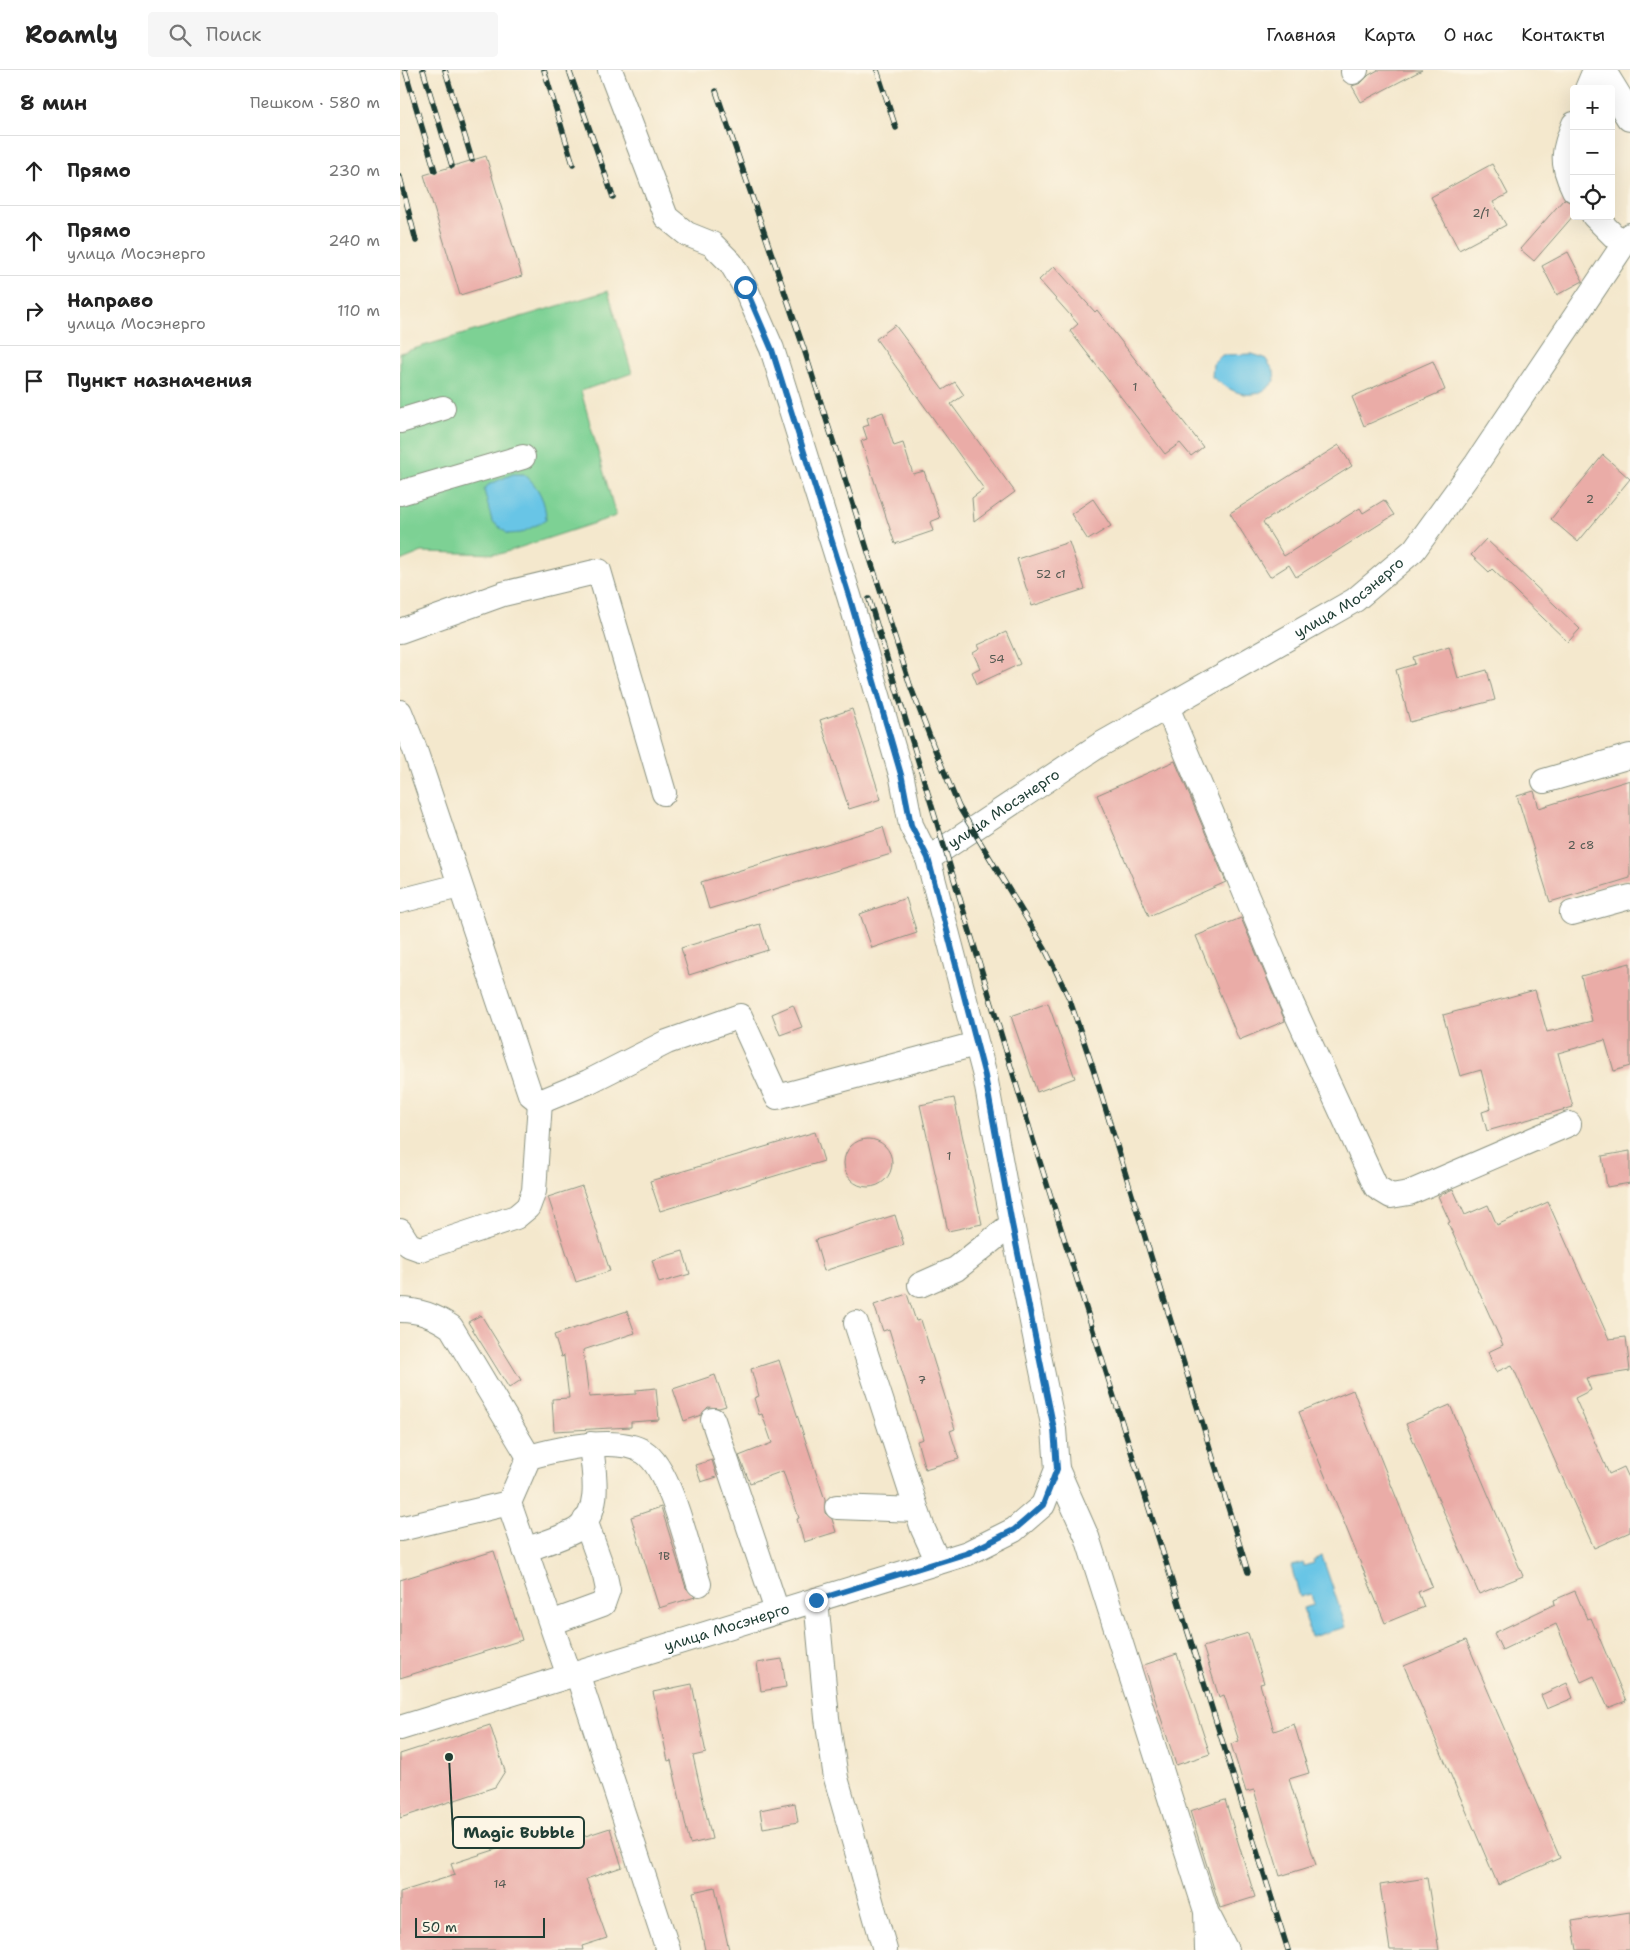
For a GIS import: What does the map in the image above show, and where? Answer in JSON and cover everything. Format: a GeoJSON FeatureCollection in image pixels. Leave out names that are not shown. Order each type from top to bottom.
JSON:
{"type":"FeatureCollection","features":[{"type":"Feature","properties":{"kind":"main road"},"geometry":{"type":"LineString","coordinates":[[1601,70],[1630,117]]}},
{"type":"Feature","properties":{"kind":"street"},"geometry":{"type":"LineString","coordinates":[[610,70],[666,217],[686,234],[712,244],[730,263],[745,287],[772,350],[850,599],[902,778],[911,825],[928,858]]}},
{"type":"Feature","properties":{"kind":"street"},"geometry":{"type":"LineString","coordinates":[[1589,85],[1595,70]]}},
{"type":"Feature","properties":{"kind":"street"},"geometry":{"type":"LineString","coordinates":[[1570,182],[1564,171],[1565,146],[1572,130]]}},
{"type":"Feature","properties":{"kind":"street"},"geometry":{"type":"LineString","coordinates":[[1600,220],[1627,240]]}},
{"type":"Feature","properties":{"kind":"street","name":"улица Мосэнерго"},"geometry":{"type":"LineString","coordinates":[[400,1728],[968,1553],[1014,1530],[1043,1505],[1057,1469],[1054,1429],[1012,1224],[985,1076],[928,858],[1098,746],[1355,600],[1414,550],[1477,464],[1627,240]]}},
{"type":"Feature","properties":{"kind":"street"},"geometry":{"type":"LineString","coordinates":[[400,421],[443,408]]}},
{"type":"Feature","properties":{"kind":"street"},"geometry":{"type":"LineString","coordinates":[[400,493],[523,457]]}},
{"type":"Feature","properties":{"kind":"street"},"geometry":{"type":"LineString","coordinates":[[400,630],[502,594],[598,571],[664,793]]}},
{"type":"Feature","properties":{"kind":"street"},"geometry":{"type":"LineString","coordinates":[[1166,707],[1292,1004],[1376,1186],[1391,1196],[1409,1193],[1569,1124]]}},
{"type":"Feature","properties":{"kind":"street"},"geometry":{"type":"LineString","coordinates":[[400,712],[414,746],[459,886],[530,1094],[540,1102]]}},
{"type":"Feature","properties":{"kind":"street"},"geometry":{"type":"LineString","coordinates":[[1544,780],[1630,756]]}},
{"type":"Feature","properties":{"kind":"street"},"geometry":{"type":"LineString","coordinates":[[400,901],[459,886]]}},
{"type":"Feature","properties":{"kind":"street"},"geometry":{"type":"LineString","coordinates":[[1572,914],[1630,897]]}},
{"type":"Feature","properties":{"kind":"street"},"geometry":{"type":"LineString","coordinates":[[540,1102],[588,1082],[667,1042],[740,1016],[777,1097],[976,1044]]}},
{"type":"Feature","properties":{"kind":"street"},"geometry":{"type":"LineString","coordinates":[[400,1231],[409,1245],[420,1249],[516,1217],[528,1207],[534,1191],[540,1102]]}},
{"type":"Feature","properties":{"kind":"street"},"geometry":{"type":"LineString","coordinates":[[920,1285],[956,1269],[1012,1224]]}},
{"type":"Feature","properties":{"kind":"street"},"geometry":{"type":"LineString","coordinates":[[400,1310],[412,1310],[437,1317],[451,1327],[529,1457]]}},
{"type":"Feature","properties":{"kind":"street"},"geometry":{"type":"LineString","coordinates":[[856,1324],[916,1510],[938,1562]]}},
{"type":"Feature","properties":{"kind":"street"},"geometry":{"type":"LineString","coordinates":[[713,1420],[777,1612]]}},
{"type":"Feature","properties":{"kind":"street"},"geometry":{"type":"LineString","coordinates":[[525,1550],[579,1528],[585,1520],[596,1494],[591,1444]]}},
{"type":"Feature","properties":{"kind":"street"},"geometry":{"type":"LineString","coordinates":[[668,1950],[573,1674],[551,1623],[508,1503],[529,1457],[568,1446],[591,1444],[625,1446],[644,1452],[657,1465],[667,1482],[699,1584]]}},
{"type":"Feature","properties":{"kind":"street"},"geometry":{"type":"LineString","coordinates":[[1057,1469],[1086,1537],[1206,1911],[1226,1950]]}},
{"type":"Feature","properties":{"kind":"street"},"geometry":{"type":"LineString","coordinates":[[400,1529],[508,1503]]}},
{"type":"Feature","properties":{"kind":"street"},"geometry":{"type":"LineString","coordinates":[[837,1507],[916,1510]]}},
{"type":"Feature","properties":{"kind":"street"},"geometry":{"type":"LineString","coordinates":[[551,1623],[603,1604],[608,1590],[585,1520]]}},
{"type":"Feature","properties":{"kind":"street"},"geometry":{"type":"LineString","coordinates":[[816,1600],[827,1718],[836,1778],[886,1950]]}},
{"type":"Feature","properties":{"kind":"street"},"geometry":{"type":"LineString","coordinates":[[1206,1911],[1207,1950]]}},
{"type":"Feature","properties":{"kind":"green space"},"geometry":{"type":"Polygon","coordinates":[[[608,291],[632,373],[581,391],[616,516],[500,554],[422,552],[400,561],[400,353],[608,291]]]}},
{"type":"Feature","properties":{"kind":"water"},"geometry":{"type":"Polygon","coordinates":[[[1252,354],[1265,358],[1274,371],[1275,381],[1267,388],[1252,394],[1244,394],[1228,388],[1212,377],[1213,364],[1222,355],[1252,354]]]}},
{"type":"Feature","properties":{"kind":"water"},"geometry":{"type":"Polygon","coordinates":[[[513,474],[524,474],[537,489],[545,506],[546,520],[521,533],[508,534],[492,521],[484,490],[488,485],[513,474]]]}},
{"type":"Feature","properties":{"kind":"water"},"geometry":{"type":"Polygon","coordinates":[[[1322,1556],[1346,1627],[1311,1637],[1303,1608],[1314,1605],[1311,1594],[1300,1597],[1291,1566],[1303,1563],[1304,1566],[1314,1563],[1313,1560],[1322,1556]]]}},
{"type":"Feature","properties":{"kind":"building"},"geometry":{"type":"Polygon","coordinates":[[[1378,70],[1422,70],[1361,102],[1352,86],[1361,83],[1378,70]]]}},
{"type":"Feature","properties":{"kind":"building"},"geometry":{"type":"Polygon","coordinates":[[[486,156],[522,276],[460,295],[424,175],[486,156]]]}},
{"type":"Feature","properties":{"kind":"building"},"geometry":{"type":"Polygon","coordinates":[[[1492,164],[1508,194],[1493,202],[1506,225],[1459,250],[1431,197],[1492,164]]]}},
{"type":"Feature","properties":{"kind":"building"},"geometry":{"type":"Polygon","coordinates":[[[1564,199],[1570,202],[1570,220],[1534,261],[1520,249],[1564,199]]]}},
{"type":"Feature","properties":{"kind":"building"},"geometry":{"type":"Polygon","coordinates":[[[1568,252],[1583,281],[1557,295],[1542,266],[1568,252]]]}},
{"type":"Feature","properties":{"kind":"building"},"geometry":{"type":"Polygon","coordinates":[[[1054,266],[1095,312],[1097,310],[1203,447],[1191,456],[1180,443],[1165,454],[1070,331],[1078,324],[1039,280],[1054,266]]]}},
{"type":"Feature","properties":{"kind":"building"},"geometry":{"type":"Polygon","coordinates":[[[895,325],[943,390],[955,382],[964,395],[951,404],[1015,492],[974,522],[972,498],[984,489],[876,339],[895,325]]]}},
{"type":"Feature","properties":{"kind":"building"},"geometry":{"type":"Polygon","coordinates":[[[1433,361],[1445,390],[1364,426],[1352,397],[1433,361]]]}},
{"type":"Feature","properties":{"kind":"building"},"geometry":{"type":"Polygon","coordinates":[[[883,412],[894,446],[903,443],[913,474],[924,471],[940,518],[930,522],[933,531],[895,544],[861,441],[867,439],[863,427],[869,425],[867,418],[883,412]]]}},
{"type":"Feature","properties":{"kind":"building"},"geometry":{"type":"Polygon","coordinates":[[[1339,445],[1352,466],[1263,522],[1284,556],[1360,508],[1363,513],[1384,500],[1394,515],[1296,577],[1289,565],[1270,577],[1230,513],[1339,445]]]}},
{"type":"Feature","properties":{"kind":"building"},"geometry":{"type":"Polygon","coordinates":[[[1603,455],[1630,479],[1578,542],[1551,519],[1603,455]]]}},
{"type":"Feature","properties":{"kind":"building"},"geometry":{"type":"Polygon","coordinates":[[[1093,499],[1111,526],[1088,540],[1071,514],[1093,499]]]}},
{"type":"Feature","properties":{"kind":"building"},"geometry":{"type":"Polygon","coordinates":[[[1486,539],[1580,629],[1568,642],[1492,569],[1489,572],[1471,555],[1486,539]]]}},
{"type":"Feature","properties":{"kind":"building"},"geometry":{"type":"Polygon","coordinates":[[[1069,542],[1085,589],[1032,606],[1017,559],[1069,542]]]}},
{"type":"Feature","properties":{"kind":"building"},"geometry":{"type":"Polygon","coordinates":[[[1006,632],[1020,664],[977,684],[972,672],[980,668],[973,653],[980,649],[978,645],[1006,632]]]}},
{"type":"Feature","properties":{"kind":"building"},"geometry":{"type":"Polygon","coordinates":[[[1449,646],[1458,678],[1487,670],[1495,700],[1410,722],[1396,670],[1415,664],[1413,657],[1449,646]]]}},
{"type":"Feature","properties":{"kind":"building"},"geometry":{"type":"Polygon","coordinates":[[[852,709],[881,799],[849,809],[820,720],[852,709]]]}},
{"type":"Feature","properties":{"kind":"building"},"geometry":{"type":"Polygon","coordinates":[[[1175,761],[1226,882],[1149,916],[1097,795],[1175,761]]]}},
{"type":"Feature","properties":{"kind":"building"},"geometry":{"type":"Polygon","coordinates":[[[1630,780],[1630,878],[1550,902],[1517,796],[1534,791],[1539,808],[1630,780]]]}},
{"type":"Feature","properties":{"kind":"building"},"geometry":{"type":"Polygon","coordinates":[[[883,827],[891,854],[709,909],[701,882],[883,827]]]}},
{"type":"Feature","properties":{"kind":"building"},"geometry":{"type":"Polygon","coordinates":[[[906,898],[917,933],[872,948],[860,914],[906,898]]]}},
{"type":"Feature","properties":{"kind":"building"},"geometry":{"type":"Polygon","coordinates":[[[1241,918],[1285,1021],[1239,1040],[1196,936],[1241,918]]]}},
{"type":"Feature","properties":{"kind":"building"},"geometry":{"type":"Polygon","coordinates":[[[760,924],[768,950],[689,975],[681,948],[760,924]]]}},
{"type":"Feature","properties":{"kind":"building"},"geometry":{"type":"Polygon","coordinates":[[[1630,963],[1630,1066],[1614,1071],[1605,1040],[1558,1053],[1573,1107],[1487,1131],[1482,1112],[1491,1109],[1481,1070],[1460,1076],[1443,1015],[1535,990],[1547,1032],[1592,1021],[1581,976],[1630,963]]]}},
{"type":"Feature","properties":{"kind":"building"},"geometry":{"type":"Polygon","coordinates":[[[1048,1003],[1075,1078],[1037,1092],[1011,1016],[1048,1003]]]}},
{"type":"Feature","properties":{"kind":"building"},"geometry":{"type":"Polygon","coordinates":[[[793,1005],[802,1027],[780,1035],[772,1014],[793,1005]]]}},
{"type":"Feature","properties":{"kind":"building"},"geometry":{"type":"Polygon","coordinates":[[[954,1098],[982,1224],[948,1231],[920,1105],[954,1098]]]}},
{"type":"Feature","properties":{"kind":"building"},"geometry":{"type":"Polygon","coordinates":[[[815,1132],[824,1161],[660,1211],[650,1181],[815,1132]]]}},
{"type":"Feature","properties":{"kind":"building"},"geometry":{"type":"Polygon","coordinates":[[[863,1139],[873,1139],[885,1146],[892,1158],[892,1168],[885,1180],[873,1187],[863,1187],[855,1183],[848,1176],[844,1168],[844,1158],[848,1150],[855,1143],[863,1139]]]}},
{"type":"Feature","properties":{"kind":"building"},"geometry":{"type":"Polygon","coordinates":[[[1630,1151],[1630,1183],[1607,1187],[1602,1156],[1630,1151]]]}},
{"type":"Feature","properties":{"kind":"building"},"geometry":{"type":"Polygon","coordinates":[[[582,1186],[610,1271],[576,1282],[548,1197],[582,1186]]]}},
{"type":"Feature","properties":{"kind":"building"},"geometry":{"type":"Polygon","coordinates":[[[1453,1189],[1465,1215],[1488,1205],[1497,1225],[1548,1202],[1609,1339],[1626,1337],[1630,1371],[1586,1378],[1591,1390],[1575,1398],[1609,1474],[1624,1467],[1630,1480],[1630,1532],[1594,1548],[1512,1365],[1496,1372],[1488,1352],[1503,1345],[1448,1223],[1450,1222],[1438,1196],[1453,1189]]]}},
{"type":"Feature","properties":{"kind":"building"},"geometry":{"type":"Polygon","coordinates":[[[895,1215],[904,1245],[824,1271],[815,1240],[895,1215]]]}},
{"type":"Feature","properties":{"kind":"building"},"geometry":{"type":"Polygon","coordinates":[[[683,1251],[690,1274],[659,1283],[652,1260],[683,1251]]]}},
{"type":"Feature","properties":{"kind":"building"},"geometry":{"type":"Polygon","coordinates":[[[907,1294],[916,1321],[921,1320],[955,1429],[950,1431],[959,1459],[925,1469],[917,1441],[923,1439],[889,1329],[883,1331],[874,1305],[907,1294]]]}},
{"type":"Feature","properties":{"kind":"building"},"geometry":{"type":"Polygon","coordinates":[[[627,1311],[635,1333],[583,1350],[589,1397],[636,1394],[636,1390],[656,1388],[659,1420],[631,1422],[631,1427],[554,1431],[552,1399],[569,1398],[564,1356],[561,1357],[554,1335],[627,1311]]]}},
{"type":"Feature","properties":{"kind":"building"},"geometry":{"type":"Polygon","coordinates":[[[481,1315],[521,1380],[509,1388],[468,1322],[481,1315]]]}},
{"type":"Feature","properties":{"kind":"building"},"geometry":{"type":"Polygon","coordinates":[[[779,1360],[825,1500],[825,1513],[832,1519],[836,1532],[804,1542],[797,1519],[799,1518],[783,1471],[750,1483],[739,1456],[772,1443],[762,1414],[759,1415],[754,1398],[759,1396],[751,1369],[779,1360]]]}},
{"type":"Feature","properties":{"kind":"building"},"geometry":{"type":"Polygon","coordinates":[[[715,1375],[726,1406],[719,1408],[708,1407],[701,1415],[684,1421],[673,1389],[715,1375]]]}},
{"type":"Feature","properties":{"kind":"building"},"geometry":{"type":"Polygon","coordinates":[[[1353,1390],[1432,1586],[1418,1592],[1424,1607],[1385,1623],[1299,1412],[1353,1390]]]}},
{"type":"Feature","properties":{"kind":"building"},"geometry":{"type":"Polygon","coordinates":[[[1450,1405],[1523,1576],[1479,1594],[1406,1424],[1450,1405]]]}},
{"type":"Feature","properties":{"kind":"building"},"geometry":{"type":"Polygon","coordinates":[[[712,1460],[717,1477],[701,1482],[695,1465],[712,1460]]]}},
{"type":"Feature","properties":{"kind":"building"},"geometry":{"type":"Polygon","coordinates":[[[661,1507],[686,1588],[695,1597],[659,1608],[631,1517],[661,1507]]]}},
{"type":"Feature","properties":{"kind":"building"},"geometry":{"type":"Polygon","coordinates":[[[494,1551],[522,1640],[400,1678],[400,1580],[494,1551]]]}},
{"type":"Feature","properties":{"kind":"building"},"geometry":{"type":"Polygon","coordinates":[[[1575,1591],[1587,1619],[1591,1618],[1626,1701],[1608,1708],[1594,1676],[1581,1682],[1556,1624],[1502,1650],[1494,1633],[1555,1604],[1554,1600],[1575,1591]]]}},
{"type":"Feature","properties":{"kind":"building"},"geometry":{"type":"Polygon","coordinates":[[[1248,1633],[1264,1683],[1260,1684],[1274,1731],[1294,1724],[1309,1773],[1289,1779],[1316,1865],[1280,1876],[1254,1790],[1246,1792],[1231,1744],[1239,1741],[1224,1695],[1219,1697],[1203,1647],[1248,1633]]]}},
{"type":"Feature","properties":{"kind":"building"},"geometry":{"type":"Polygon","coordinates":[[[1466,1640],[1560,1858],[1498,1885],[1404,1666],[1466,1640]]]}},
{"type":"Feature","properties":{"kind":"building"},"geometry":{"type":"Polygon","coordinates":[[[1177,1654],[1210,1754],[1176,1765],[1144,1665],[1177,1654]]]}},
{"type":"Feature","properties":{"kind":"building"},"geometry":{"type":"Polygon","coordinates":[[[782,1659],[786,1687],[761,1691],[757,1663],[782,1659]]]}},
{"type":"Feature","properties":{"kind":"building"},"geometry":{"type":"Polygon","coordinates":[[[1567,1683],[1573,1698],[1547,1709],[1541,1695],[1567,1683]]]}},
{"type":"Feature","properties":{"kind":"building"},"geometry":{"type":"Polygon","coordinates":[[[692,1684],[706,1753],[693,1756],[712,1839],[690,1844],[671,1760],[668,1761],[653,1692],[692,1684]]]}},
{"type":"Feature","properties":{"kind":"building"},"geometry":{"type":"Polygon","coordinates":[[[490,1725],[505,1771],[495,1787],[400,1818],[400,1754],[490,1725]]]}},
{"type":"Feature","properties":{"kind":"building"},"geometry":{"type":"Polygon","coordinates":[[[1225,1800],[1255,1897],[1220,1908],[1190,1811],[1225,1800]]]}},
{"type":"Feature","properties":{"kind":"building"},"geometry":{"type":"Polygon","coordinates":[[[795,1803],[798,1822],[763,1828],[760,1810],[795,1803]]]}},
{"type":"Feature","properties":{"kind":"building"},"geometry":{"type":"Polygon","coordinates":[[[565,1827],[570,1841],[610,1828],[622,1867],[586,1879],[607,1938],[582,1946],[583,1950],[400,1950],[400,1892],[455,1875],[451,1864],[565,1827]]]}},
{"type":"Feature","properties":{"kind":"building"},"geometry":{"type":"Polygon","coordinates":[[[1427,1878],[1439,1950],[1390,1950],[1380,1885],[1427,1878]]]}},
{"type":"Feature","properties":{"kind":"building"},"geometry":{"type":"Polygon","coordinates":[[[715,1887],[729,1950],[705,1950],[693,1892],[715,1887]]]}},
{"type":"Feature","properties":{"kind":"building"},"geometry":{"type":"Polygon","coordinates":[[[1630,1912],[1630,1950],[1577,1950],[1572,1921],[1630,1912]]]}},
{"type":"Feature","properties":{"kind":"railway"},"geometry":{"type":"LineString","coordinates":[[405,70],[435,171]]}},
{"type":"Feature","properties":{"kind":"railway"},"geometry":{"type":"LineString","coordinates":[[423,70],[452,166]]}},
{"type":"Feature","properties":{"kind":"railway"},"geometry":{"type":"LineString","coordinates":[[445,70],[472,160]]}},
{"type":"Feature","properties":{"kind":"railway"},"geometry":{"type":"LineString","coordinates":[[544,70],[573,164]]}},
{"type":"Feature","properties":{"kind":"railway"},"geometry":{"type":"LineString","coordinates":[[569,70],[613,197]]}},
{"type":"Feature","properties":{"kind":"railway"},"geometry":{"type":"LineString","coordinates":[[877,70],[896,128]]}},
{"type":"Feature","properties":{"kind":"railway"},"geometry":{"type":"LineString","coordinates":[[716,91],[804,349],[910,685],[933,745],[959,807],[1045,949],[1069,998],[1093,1068],[1248,1572]]}},
{"type":"Feature","properties":{"kind":"railway"},"geometry":{"type":"LineString","coordinates":[[400,177],[416,241]]}},
{"type":"Feature","properties":{"kind":"railway"},"geometry":{"type":"LineString","coordinates":[[869,599],[1034,1143],[1288,1950]]}},
{"type":"Feature","properties":{"kind":"place","name":"Magic Bubble"},"geometry":{"type":"Point","coordinates":[449,1757]}},
{"type":"Feature","properties":{"kind":"route"},"geometry":{"type":"LineString","coordinates":[[745,287],[772,350],[850,599],[902,778],[911,825],[928,858],[985,1076],[1012,1224],[1054,1429],[1057,1469],[1043,1505],[1014,1530],[968,1553],[816,1600]]}}]}
